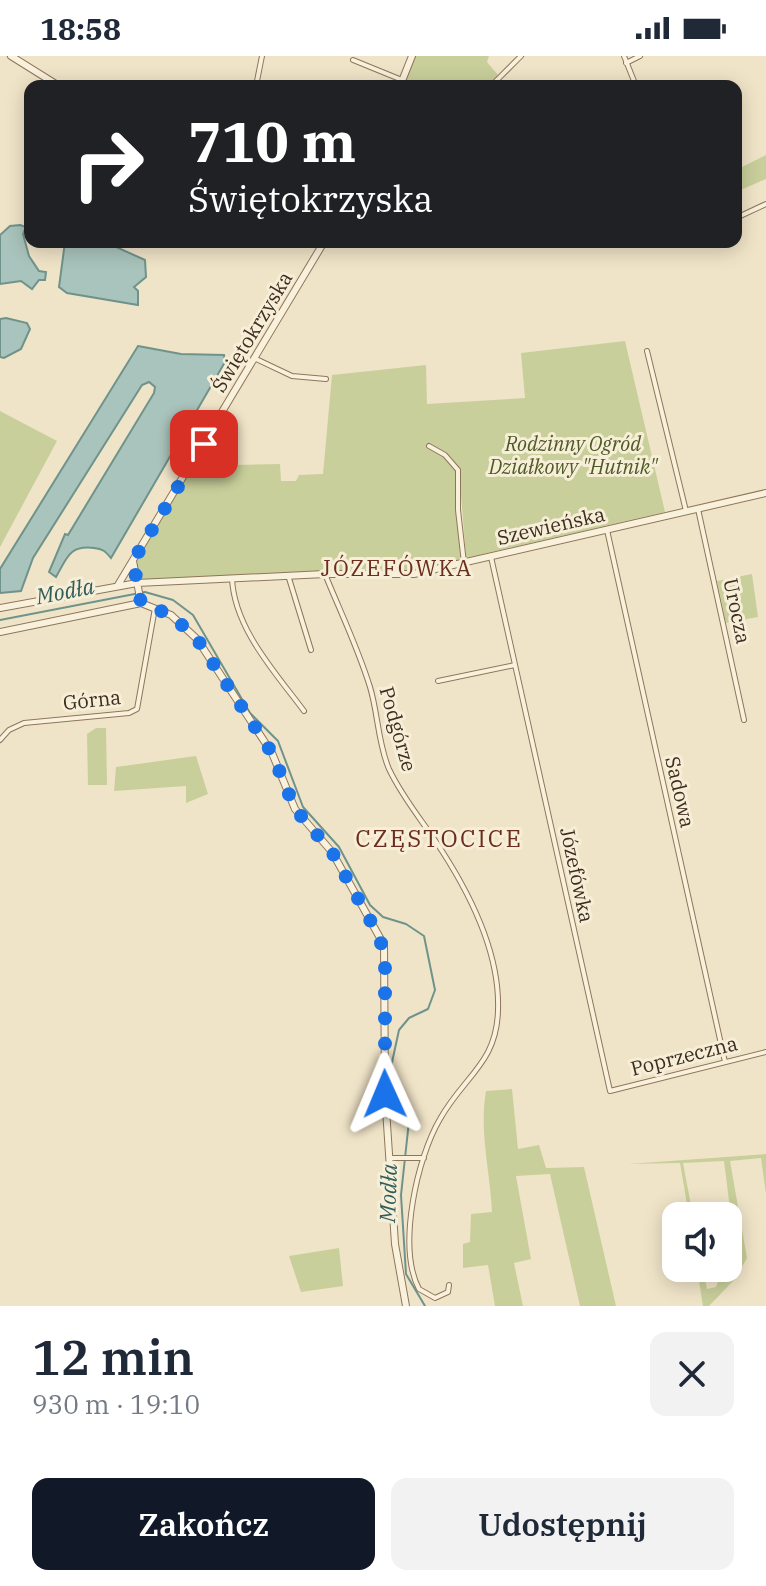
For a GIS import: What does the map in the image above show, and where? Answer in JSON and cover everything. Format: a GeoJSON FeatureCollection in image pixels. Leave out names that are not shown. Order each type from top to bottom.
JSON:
{"type":"FeatureCollection","features":[{"type":"Feature","properties":{"kind":"street"},"geometry":{"type":"LineString","coordinates":[[11,56],[49,80]]}},
{"type":"Feature","properties":{"kind":"street"},"geometry":{"type":"LineString","coordinates":[[257,80],[262,56]]}},
{"type":"Feature","properties":{"kind":"street"},"geometry":{"type":"LineString","coordinates":[[402,80],[412,56]]}},
{"type":"Feature","properties":{"kind":"street"},"geometry":{"type":"LineString","coordinates":[[497,80],[521,56]]}},
{"type":"Feature","properties":{"kind":"street"},"geometry":{"type":"LineString","coordinates":[[624,56],[633,80]]}},
{"type":"Feature","properties":{"kind":"street"},"geometry":{"type":"LineString","coordinates":[[626,63],[640,56]]}},
{"type":"Feature","properties":{"kind":"street"},"geometry":{"type":"LineString","coordinates":[[353,60],[395,80]]}},
{"type":"Feature","properties":{"kind":"street"},"geometry":{"type":"LineString","coordinates":[[742,215],[766,204]]}},
{"type":"Feature","properties":{"kind":"street","name":"Świętokrzyska"},"geometry":{"type":"LineString","coordinates":[[118,585],[320,248]]}},
{"type":"Feature","properties":{"kind":"street"},"geometry":{"type":"LineString","coordinates":[[647,351],[686,511]]}},
{"type":"Feature","properties":{"kind":"street"},"geometry":{"type":"LineString","coordinates":[[254,358],[292,376],[326,379]]}},
{"type":"Feature","properties":{"kind":"street"},"geometry":{"type":"LineString","coordinates":[[429,446],[445,455],[458,470],[458,510],[464,563]]}},
{"type":"Feature","properties":{"kind":"street","name":"Szewieńska"},"geometry":{"type":"LineString","coordinates":[[139,593],[232,578],[414,574],[766,493]]}},
{"type":"Feature","properties":{"kind":"street","name":"Urocza"},"geometry":{"type":"LineString","coordinates":[[698,509],[744,720]]}},
{"type":"Feature","properties":{"kind":"street","name":"Sadowa"},"geometry":{"type":"LineString","coordinates":[[607,530],[725,1062]]}},
{"type":"Feature","properties":{"kind":"street","name":"Józefówka"},"geometry":{"type":"LineString","coordinates":[[491,557],[610,1091]]}},
{"type":"Feature","properties":{"kind":"street"},"geometry":{"type":"LineString","coordinates":[[133,561],[139,593]]}},
{"type":"Feature","properties":{"kind":"street","name":"Podgórze"},"geometry":{"type":"LineString","coordinates":[[325,574],[370,687],[388,765],[398,787],[444,853],[473,907],[485,935],[497,993],[493,1049],[441,1116],[424,1158],[411,1213],[413,1279],[419,1289],[430,1297],[445,1294],[449,1285]]}},
{"type":"Feature","properties":{"kind":"street"},"geometry":{"type":"LineString","coordinates":[[288,575],[311,650]]}},
{"type":"Feature","properties":{"kind":"street"},"geometry":{"type":"LineString","coordinates":[[232,578],[233,596],[248,630],[304,711]]}},
{"type":"Feature","properties":{"kind":"street"},"geometry":{"type":"LineString","coordinates":[[0,608],[118,585],[139,593],[155,608],[181,622],[197,639],[272,753],[295,809],[332,852],[384,945],[385,1079],[397,1264],[406,1306]]}},
{"type":"Feature","properties":{"kind":"street"},"geometry":{"type":"LineString","coordinates":[[0,632],[139,593]]}},
{"type":"Feature","properties":{"kind":"street","name":"Górna"},"geometry":{"type":"LineString","coordinates":[[0,740],[9,730],[24,723],[129,713],[137,709],[155,608]]}},
{"type":"Feature","properties":{"kind":"street"},"geometry":{"type":"LineString","coordinates":[[438,681],[515,665]]}},
{"type":"Feature","properties":{"kind":"street","name":"Poprzeczna"},"geometry":{"type":"LineString","coordinates":[[610,1091],[766,1052]]}},
{"type":"Feature","properties":{"kind":"street"},"geometry":{"type":"LineString","coordinates":[[392,1158],[424,1158]]}},
{"type":"Feature","properties":{"kind":"green space"},"geometry":{"type":"Polygon","coordinates":[[[412,56],[489,56],[487,62],[498,75],[495,80],[402,80],[412,56]]]}},
{"type":"Feature","properties":{"kind":"green space"},"geometry":{"type":"Polygon","coordinates":[[[766,155],[766,179],[742,189],[742,167],[766,155]]]}},
{"type":"Feature","properties":{"kind":"green space","name":"Rodzinny Ogród Działkowy \"Hutnik\""},"geometry":{"type":"Polygon","coordinates":[[[625,341],[665,512],[466,558],[459,469],[458,510],[464,563],[414,574],[325,574],[137,583],[133,561],[191,466],[280,464],[281,481],[296,481],[299,475],[323,474],[332,375],[426,365],[427,404],[525,398],[521,353],[625,341]]]}},
{"type":"Feature","properties":{"kind":"green space"},"geometry":{"type":"Polygon","coordinates":[[[0,411],[57,441],[0,547],[0,411]]]}},
{"type":"Feature","properties":{"kind":"green space"},"geometry":{"type":"Polygon","coordinates":[[[752,574],[758,617],[726,623],[717,581],[752,574]]]}},
{"type":"Feature","properties":{"kind":"green space"},"geometry":{"type":"Polygon","coordinates":[[[96,728],[106,728],[107,785],[88,785],[87,734],[96,728]]]}},
{"type":"Feature","properties":{"kind":"green space"},"geometry":{"type":"Polygon","coordinates":[[[196,756],[208,794],[186,803],[186,786],[114,791],[116,767],[196,756]]]}},
{"type":"Feature","properties":{"kind":"green space"},"geometry":{"type":"Polygon","coordinates":[[[512,1089],[518,1149],[539,1145],[546,1168],[584,1167],[616,1306],[580,1306],[550,1174],[516,1176],[531,1259],[514,1263],[523,1306],[495,1306],[488,1265],[463,1268],[463,1244],[470,1242],[471,1214],[492,1212],[484,1136],[486,1091],[512,1089]]]}},
{"type":"Feature","properties":{"kind":"green space"},"geometry":{"type":"Polygon","coordinates":[[[766,1154],[766,1194],[761,1158],[730,1161],[737,1202],[729,1202],[724,1161],[683,1163],[690,1202],[687,1202],[680,1163],[628,1164],[766,1154]]]}},
{"type":"Feature","properties":{"kind":"green space"},"geometry":{"type":"Polygon","coordinates":[[[742,1229],[747,1258],[742,1267],[742,1229]]]}},
{"type":"Feature","properties":{"kind":"green space"},"geometry":{"type":"Polygon","coordinates":[[[339,1248],[343,1286],[301,1292],[289,1256],[339,1248]]]}},
{"type":"Feature","properties":{"kind":"green space"},"geometry":{"type":"Polygon","coordinates":[[[699,1282],[706,1282],[707,1289],[716,1287],[718,1282],[732,1282],[709,1306],[703,1306],[699,1282]]]}},
{"type":"Feature","properties":{"kind":"water"},"geometry":{"type":"Polygon","coordinates":[[[10,226],[24,226],[24,248],[39,271],[46,272],[45,280],[39,280],[32,289],[21,281],[0,284],[0,235],[10,226]]]}},
{"type":"Feature","properties":{"kind":"water"},"geometry":{"type":"Polygon","coordinates":[[[64,248],[118,248],[145,260],[146,277],[134,287],[138,291],[138,305],[67,293],[59,287],[64,248]]]}},
{"type":"Feature","properties":{"kind":"water"},"geometry":{"type":"Polygon","coordinates":[[[0,319],[27,323],[30,329],[21,349],[4,358],[0,357],[0,319]]]}},
{"type":"Feature","properties":{"kind":"water"},"geometry":{"type":"Polygon","coordinates":[[[138,346],[181,354],[224,355],[225,362],[111,558],[100,549],[79,549],[70,554],[56,577],[49,572],[65,534],[68,535],[154,393],[155,387],[149,382],[142,385],[33,558],[21,591],[0,593],[0,569],[138,346]]]}},
{"type":"Feature","properties":{"kind":"waterway","name":"Modła"},"geometry":{"type":"LineString","coordinates":[[0,620],[145,592],[173,600],[193,615],[250,713],[278,741],[303,807],[339,847],[370,905],[383,917],[406,924],[424,936],[435,990],[428,1009],[409,1018],[399,1030],[391,1067],[404,1096],[409,1121],[401,1195],[406,1274],[425,1306]]}},
{"type":"Feature","properties":{"kind":"district","name":"JÓZEFÓWKA"},"geometry":{"type":"Point","coordinates":[397,568]}},
{"type":"Feature","properties":{"kind":"district","name":"CZĘSTOCICE"},"geometry":{"type":"Point","coordinates":[439,839]}},
{"type":"Feature","properties":{"kind":"route"},"geometry":{"type":"LineString","coordinates":[[204,444],[133,561],[141,603],[171,615],[197,639],[272,753],[295,809],[332,852],[384,945],[385,1094]]}}]}
